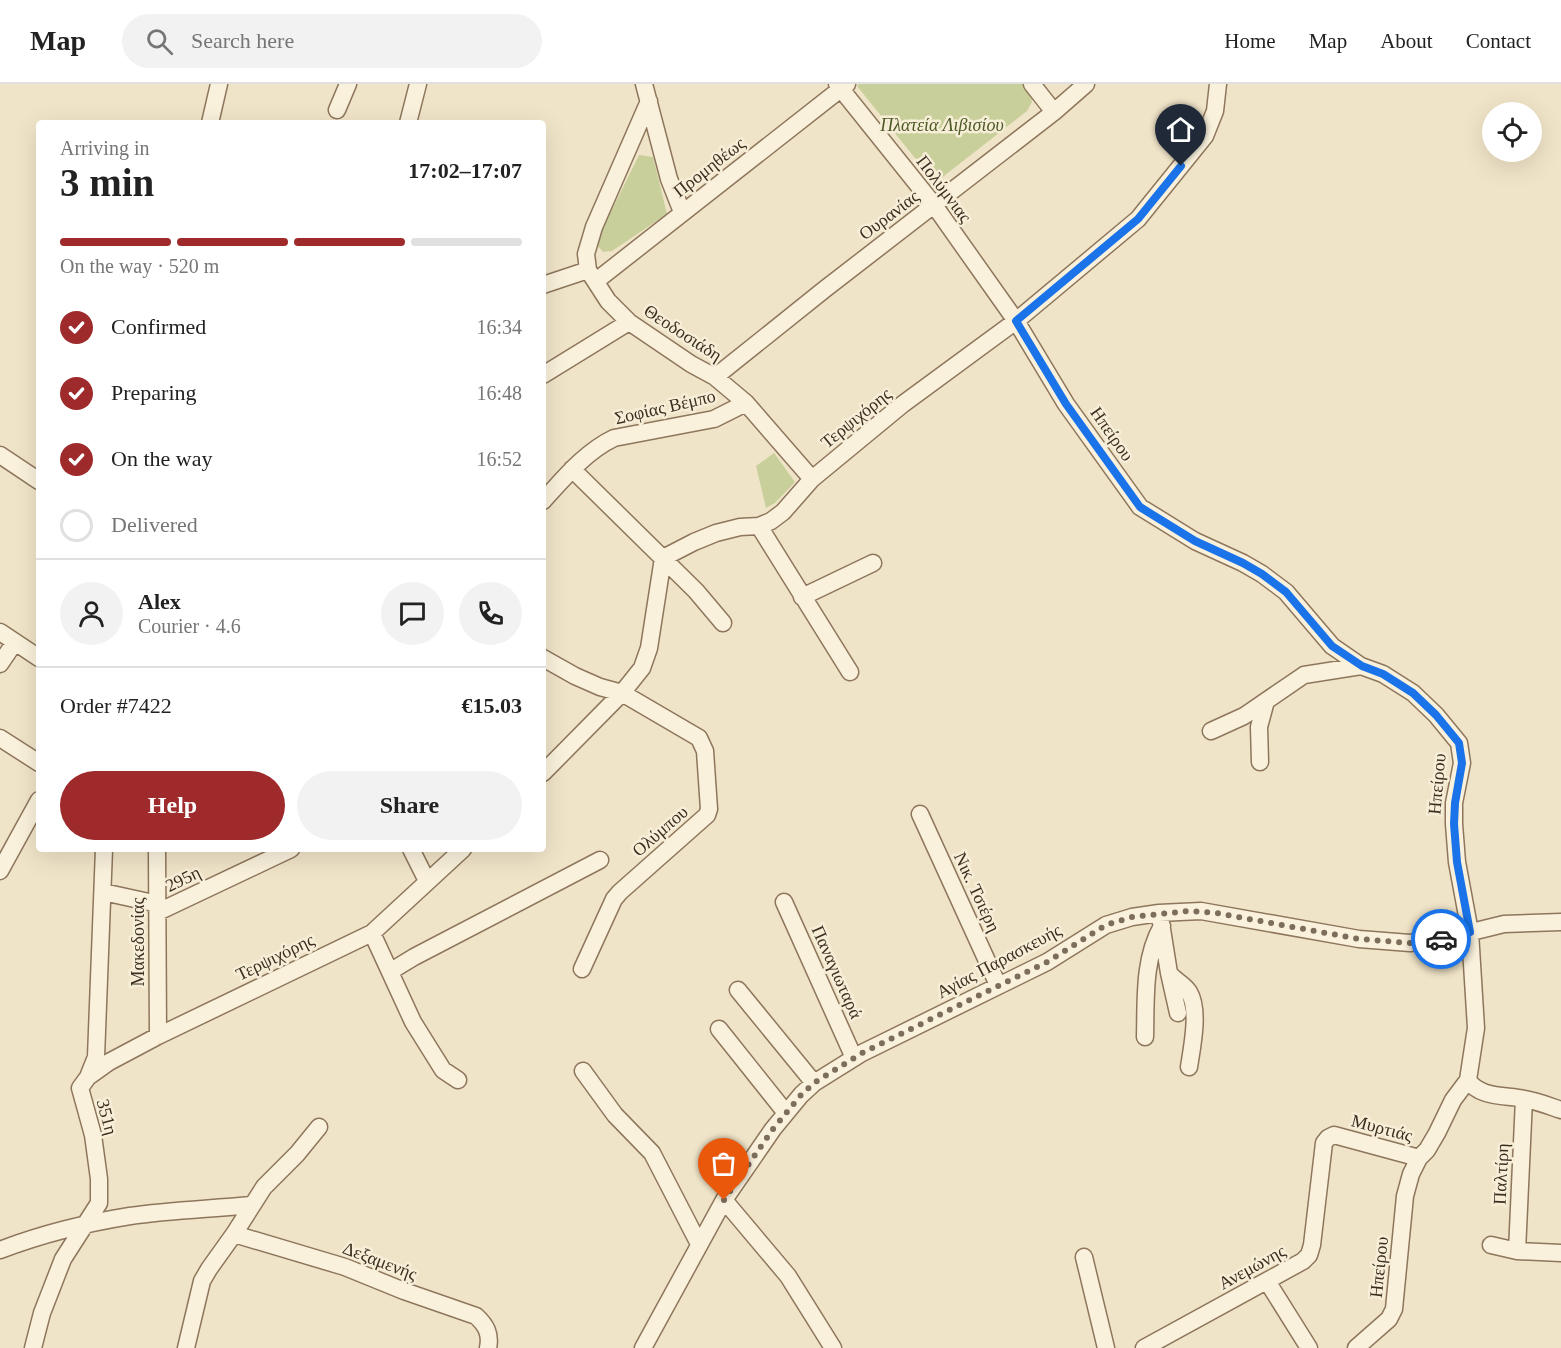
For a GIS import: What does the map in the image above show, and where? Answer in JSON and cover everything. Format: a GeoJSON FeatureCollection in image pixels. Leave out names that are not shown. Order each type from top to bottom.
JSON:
{"type":"FeatureCollection","features":[{"type":"Feature","properties":{"kind":"street"},"geometry":{"type":"LineString","coordinates":[[211,120],[219,84]]}},
{"type":"Feature","properties":{"kind":"street"},"geometry":{"type":"LineString","coordinates":[[337,110],[348,84]]}},
{"type":"Feature","properties":{"kind":"street"},"geometry":{"type":"LineString","coordinates":[[409,120],[417,84]]}},
{"type":"Feature","properties":{"kind":"street"},"geometry":{"type":"LineString","coordinates":[[644,84],[669,179],[682,212]]}},
{"type":"Feature","properties":{"kind":"street"},"geometry":{"type":"LineString","coordinates":[[1032,84],[1054,112]]}},
{"type":"Feature","properties":{"kind":"street","name":"Ουρανίας"},"geometry":{"type":"LineString","coordinates":[[714,377],[1054,112],[1086,84]]}},
{"type":"Feature","properties":{"kind":"street","name":"Τερψιχόρης"},"geometry":{"type":"LineString","coordinates":[[663,558],[694,542],[728,529],[759,526],[771,521],[783,512],[812,479],[903,404],[1016,321],[1138,219],[1205,136],[1215,111],[1218,84]]}},
{"type":"Feature","properties":{"kind":"street","name":"Πολύμνιας"},"geometry":{"type":"LineString","coordinates":[[841,86],[934,205],[1016,321]]}},
{"type":"Feature","properties":{"kind":"street","name":"Προμηθέως"},"geometry":{"type":"LineString","coordinates":[[592,276],[682,212],[841,86]]}},
{"type":"Feature","properties":{"kind":"street"},"geometry":{"type":"LineString","coordinates":[[546,284],[592,276],[585,255],[594,227],[649,101]]}},
{"type":"Feature","properties":{"kind":"street","name":"Θεοδοσιάδη"},"geometry":{"type":"LineString","coordinates":[[592,276],[608,301],[629,322],[714,377],[746,403],[812,479]]}},
{"type":"Feature","properties":{"kind":"street","name":"Ηπείρου"},"geometry":{"type":"LineString","coordinates":[[1016,321],[1066,404],[1140,507],[1195,541],[1262,574],[1286,592],[1332,646],[1362,666],[1383,674],[1413,693],[1436,715],[1461,749],[1462,763],[1454,824],[1457,862],[1470,932],[1476,1028],[1468,1080],[1453,1100],[1431,1144],[1419,1158],[1411,1174],[1405,1196],[1394,1309],[1389,1319],[1356,1348]]}},
{"type":"Feature","properties":{"kind":"street"},"geometry":{"type":"LineString","coordinates":[[546,373],[629,322]]}},
{"type":"Feature","properties":{"kind":"street","name":"Σοφίας Βέμπο"},"geometry":{"type":"LineString","coordinates":[[546,498],[572,469],[600,445],[614,438],[714,419],[746,403]]}},
{"type":"Feature","properties":{"kind":"street"},"geometry":{"type":"LineString","coordinates":[[0,455],[36,479]]}},
{"type":"Feature","properties":{"kind":"street"},"geometry":{"type":"LineString","coordinates":[[572,469],[696,591],[723,623]]}},
{"type":"Feature","properties":{"kind":"street"},"geometry":{"type":"LineString","coordinates":[[759,526],[850,672]]}},
{"type":"Feature","properties":{"kind":"street"},"geometry":{"type":"LineString","coordinates":[[546,770],[622,693],[642,668],[647,656],[663,558]]}},
{"type":"Feature","properties":{"kind":"street"},"geometry":{"type":"LineString","coordinates":[[802,597],[873,563]]}},
{"type":"Feature","properties":{"kind":"street"},"geometry":{"type":"LineString","coordinates":[[0,632],[36,656]]}},
{"type":"Feature","properties":{"kind":"street"},"geometry":{"type":"LineString","coordinates":[[0,664],[15,642]]}},
{"type":"Feature","properties":{"kind":"street","name":"Ολύμπου"},"geometry":{"type":"LineString","coordinates":[[546,660],[583,680],[622,693],[699,738],[705,751],[709,809],[703,820],[627,885],[614,899],[582,969]]}},
{"type":"Feature","properties":{"kind":"street"},"geometry":{"type":"LineString","coordinates":[[1211,731],[1244,716],[1304,675],[1362,666]]}},
{"type":"Feature","properties":{"kind":"street"},"geometry":{"type":"LineString","coordinates":[[1260,762],[1259,727],[1266,701]]}},
{"type":"Feature","properties":{"kind":"street"},"geometry":{"type":"LineString","coordinates":[[0,738],[36,761]]}},
{"type":"Feature","properties":{"kind":"street"},"geometry":{"type":"LineString","coordinates":[[0,871],[5,851],[36,804]]}},
{"type":"Feature","properties":{"kind":"street","name":"Νικ. Τσιέρη"},"geometry":{"type":"LineString","coordinates":[[920,814],[999,985]]}},
{"type":"Feature","properties":{"kind":"street","name":"351η"},"geometry":{"type":"LineString","coordinates":[[33,1348],[42,1313],[63,1259],[99,1203],[99,1179],[93,1135],[80,1088],[88,1077],[96,1057],[104,852]]}},
{"type":"Feature","properties":{"kind":"street","name":"Μακεδονίας"},"geometry":{"type":"LineString","coordinates":[[157,852],[158,1036]]}},
{"type":"Feature","properties":{"kind":"street","name":"295η"},"geometry":{"type":"LineString","coordinates":[[158,908],[284,852]]}},
{"type":"Feature","properties":{"kind":"street"},"geometry":{"type":"LineString","coordinates":[[412,852],[427,881]]}},
{"type":"Feature","properties":{"kind":"street","name":"Τερψιχόρης"},"geometry":{"type":"LineString","coordinates":[[88,1077],[109,1062],[158,1036],[372,933],[460,852]]}},
{"type":"Feature","properties":{"kind":"street"},"geometry":{"type":"LineString","coordinates":[[391,971],[600,861]]}},
{"type":"Feature","properties":{"kind":"street"},"geometry":{"type":"LineString","coordinates":[[103,892],[158,908]]}},
{"type":"Feature","properties":{"kind":"street","name":"Παναγιωταρά"},"geometry":{"type":"LineString","coordinates":[[784,902],[854,1058]]}},
{"type":"Feature","properties":{"kind":"street","name":"Αγίας Παρασκευής"},"geometry":{"type":"LineString","coordinates":[[643,1348],[724,1200],[786,1113],[814,1083],[854,1058],[1047,962],[1106,925],[1132,917],[1161,920],[1189,911],[1216,913],[1347,937],[1426,942],[1504,924],[1561,922]]}},
{"type":"Feature","properties":{"kind":"street"},"geometry":{"type":"LineString","coordinates":[[1161,920],[1178,1013]]}},
{"type":"Feature","properties":{"kind":"street"},"geometry":{"type":"LineString","coordinates":[[1145,1037],[1148,974],[1153,942],[1161,920]]}},
{"type":"Feature","properties":{"kind":"street"},"geometry":{"type":"LineString","coordinates":[[372,933],[413,1022],[443,1070],[458,1080]]}},
{"type":"Feature","properties":{"kind":"street"},"geometry":{"type":"LineString","coordinates":[[1169,973],[1176,982],[1188,990],[1193,1004],[1193,1035],[1189,1067]]}},
{"type":"Feature","properties":{"kind":"street"},"geometry":{"type":"LineString","coordinates":[[738,990],[814,1083]]}},
{"type":"Feature","properties":{"kind":"street"},"geometry":{"type":"LineString","coordinates":[[719,1029],[786,1113]]}},
{"type":"Feature","properties":{"kind":"street"},"geometry":{"type":"LineString","coordinates":[[583,1071],[615,1115],[652,1153],[699,1244]]}},
{"type":"Feature","properties":{"kind":"street"},"geometry":{"type":"LineString","coordinates":[[1468,1080],[1479,1091],[1524,1099],[1561,1110]]}},
{"type":"Feature","properties":{"kind":"street","name":"Παλτίρη"},"geometry":{"type":"LineString","coordinates":[[1517,1251],[1524,1099]]}},
{"type":"Feature","properties":{"kind":"street"},"geometry":{"type":"LineString","coordinates":[[186,1348],[202,1281],[264,1187],[297,1154],[319,1127]]}},
{"type":"Feature","properties":{"kind":"street","name":"Μυρτιάς"},"geometry":{"type":"LineString","coordinates":[[1329,1139],[1419,1158]]}},
{"type":"Feature","properties":{"kind":"street","name":"Ανεμώνης"},"geometry":{"type":"LineString","coordinates":[[1144,1348],[1303,1261],[1309,1255],[1329,1139]]}},
{"type":"Feature","properties":{"kind":"street"},"geometry":{"type":"LineString","coordinates":[[724,1200],[788,1276],[833,1348]]}},
{"type":"Feature","properties":{"kind":"street"},"geometry":{"type":"LineString","coordinates":[[0,1250],[33,1238],[85,1224],[132,1215],[251,1205]]}},
{"type":"Feature","properties":{"kind":"street","name":"Δεξαμενής"},"geometry":{"type":"LineString","coordinates":[[234,1233],[345,1267],[404,1291],[476,1316],[484,1323],[488,1331],[488,1348]]}},
{"type":"Feature","properties":{"kind":"street"},"geometry":{"type":"LineString","coordinates":[[1491,1245],[1517,1251],[1561,1253]]}},
{"type":"Feature","properties":{"kind":"street"},"geometry":{"type":"LineString","coordinates":[[1084,1257],[1106,1348]]}},
{"type":"Feature","properties":{"kind":"street"},"geometry":{"type":"LineString","coordinates":[[1267,1281],[1309,1348]]}},
{"type":"Feature","properties":{"kind":"green space","name":"Πλατεία Λιβισίου"},"geometry":{"type":"Polygon","coordinates":[[[859,84],[1027,84],[1030,88],[1032,102],[1027,111],[935,183],[857,86],[859,84]]]}},
{"type":"Feature","properties":{"kind":"green space"},"geometry":{"type":"Polygon","coordinates":[[[639,155],[653,157],[667,214],[612,251],[603,252],[597,245],[598,238],[639,155]]]}},
{"type":"Feature","properties":{"kind":"green space"},"geometry":{"type":"Polygon","coordinates":[[[774,453],[795,482],[775,503],[766,508],[756,466],[774,453]]]}},
{"type":"Feature","properties":{"kind":"way so far"},"geometry":{"type":"LineString","coordinates":[[724,1200],[773,1129],[790,1107],[814,1083],[862,1053],[1047,962],[1106,925],[1132,917],[1189,911],[1216,913],[1359,939],[1410,943],[1441,939]]}},
{"type":"Feature","properties":{"kind":"route"},"geometry":{"type":"LineString","coordinates":[[1181,166],[1138,219],[1016,321],[1066,404],[1140,507],[1195,541],[1262,574],[1286,592],[1332,646],[1350,660],[1383,674],[1413,693],[1425,703],[1459,743],[1462,763],[1454,824],[1457,862],[1470,932],[1441,939]]}}]}
